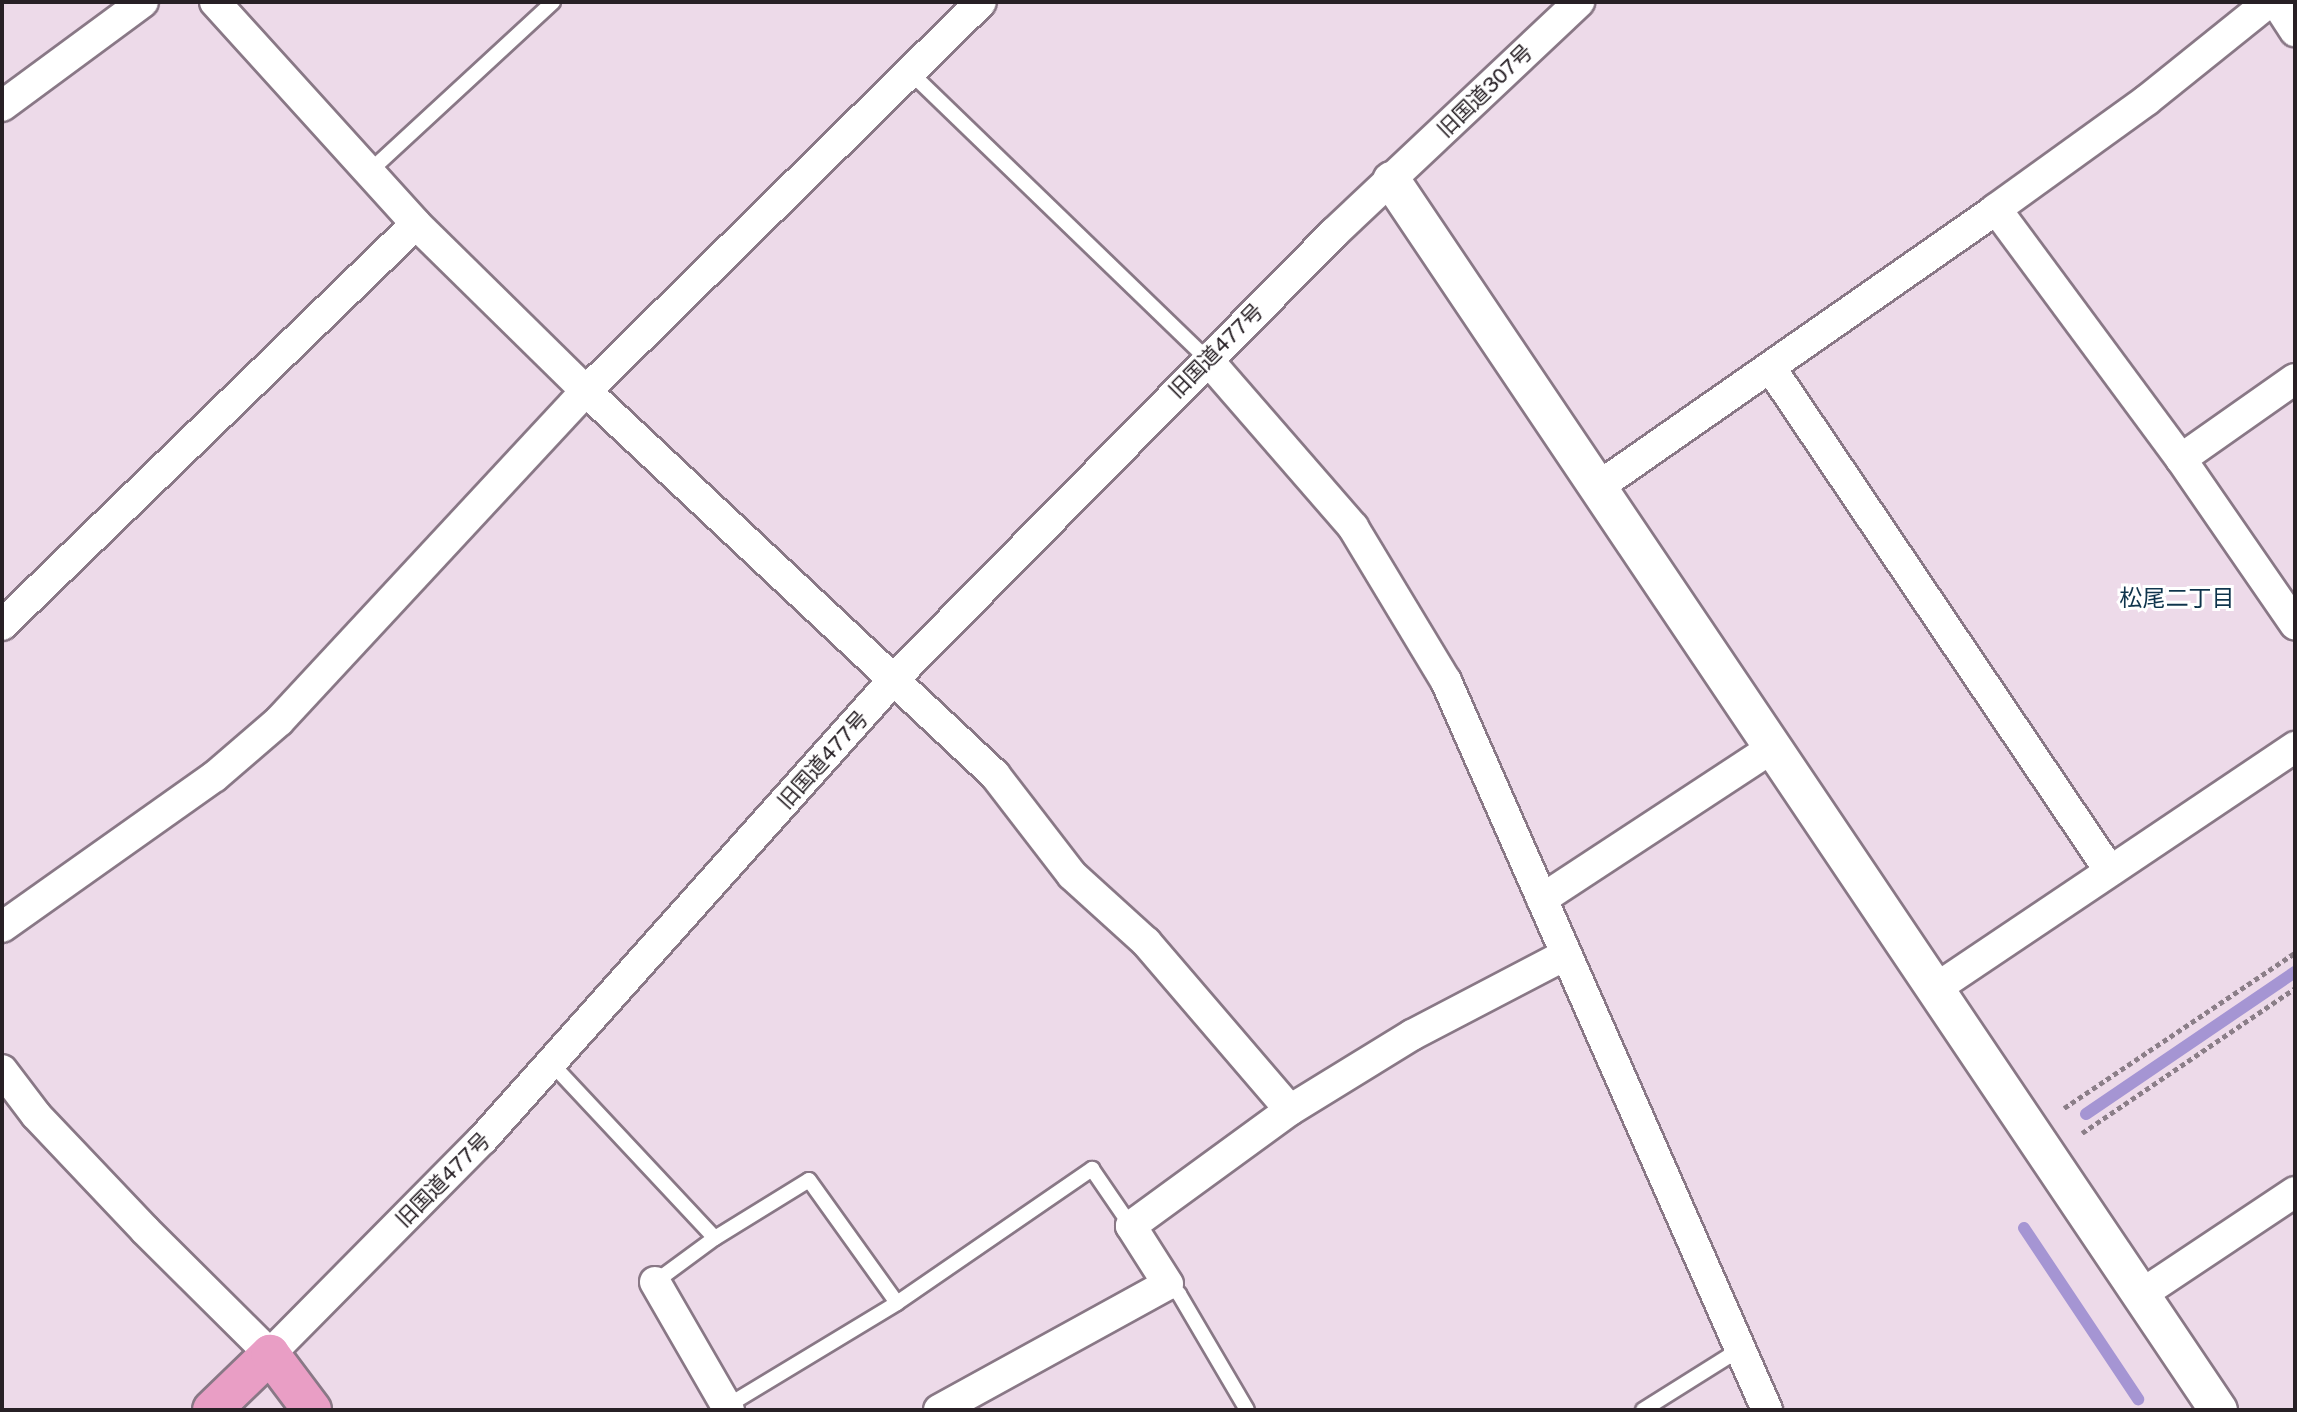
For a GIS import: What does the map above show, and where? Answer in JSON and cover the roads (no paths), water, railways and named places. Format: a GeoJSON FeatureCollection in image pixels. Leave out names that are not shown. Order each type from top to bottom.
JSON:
{"type":"FeatureCollection","features":[{"type":"Feature","properties":{"kind":"main road"},"geometry":{"type":"LineString","coordinates":[[212,1410],[270,1354],[312,1410]]}},
{"type":"Feature","properties":{"kind":"street"},"geometry":{"type":"LineString","coordinates":[[2,106],[143,2]]}},
{"type":"Feature","properties":{"kind":"street"},"geometry":{"type":"LineString","coordinates":[[215,2],[416,224],[586,391],[995,775],[1072,875],[1146,942],[1290,1110]]}},
{"type":"Feature","properties":{"kind":"street"},"geometry":{"type":"LineString","coordinates":[[2,927],[214,777],[279,721],[586,391],[912,74],[981,2]]}},
{"type":"Feature","properties":{"kind":"street","name":"旧国道307号"},"geometry":{"type":"LineString","coordinates":[[1391,180],[1579,2]]}},
{"type":"Feature","properties":{"kind":"street"},"geometry":{"type":"LineString","coordinates":[[1598,487],[2147,100],[2269,2]]}},
{"type":"Feature","properties":{"kind":"street"},"geometry":{"type":"LineString","coordinates":[[2276,2],[2295,31]]}},
{"type":"Feature","properties":{"kind":"street"},"geometry":{"type":"LineString","coordinates":[[1391,180],[2214,1409]]}},
{"type":"Feature","properties":{"kind":"street","name":"旧国道477号"},"geometry":{"type":"LineString","coordinates":[[270,1354],[552,1064],[894,679],[1207,359],[1391,180]]}},
{"type":"Feature","properties":{"kind":"street"},"geometry":{"type":"LineString","coordinates":[[1996,209],[2181,459],[2295,624]]}},
{"type":"Feature","properties":{"kind":"street"},"geometry":{"type":"LineString","coordinates":[[2,625],[416,224]]}},
{"type":"Feature","properties":{"kind":"street"},"geometry":{"type":"LineString","coordinates":[[1207,359],[1353,527],[1446,681],[1737,1351],[1767,1410]]}},
{"type":"Feature","properties":{"kind":"street"},"geometry":{"type":"LineString","coordinates":[[1770,367],[2110,872]]}},
{"type":"Feature","properties":{"kind":"street"},"geometry":{"type":"LineString","coordinates":[[2181,459],[2295,379]]}},
{"type":"Feature","properties":{"kind":"street"},"geometry":{"type":"LineString","coordinates":[[1542,899],[1773,747]]}},
{"type":"Feature","properties":{"kind":"street"},"geometry":{"type":"LineString","coordinates":[[1935,989],[2295,747]]}},
{"type":"Feature","properties":{"kind":"street"},"geometry":{"type":"LineString","coordinates":[[939,1410],[1168,1284],[1131,1226],[1290,1110],[1412,1035],[1565,955]]}},
{"type":"Feature","properties":{"kind":"street"},"geometry":{"type":"LineString","coordinates":[[2,1070],[90,1173],[270,1354]]}},
{"type":"Feature","properties":{"kind":"street"},"geometry":{"type":"LineString","coordinates":[[2139,1296],[2295,1192]]}},
{"type":"Feature","properties":{"kind":"street"},"geometry":{"type":"LineString","coordinates":[[655,1282],[728,1408]]}},
{"type":"Feature","properties":{"kind":"lane"},"geometry":{"type":"LineString","coordinates":[[370,171],[553,2]]}},
{"type":"Feature","properties":{"kind":"lane"},"geometry":{"type":"LineString","coordinates":[[912,74],[1207,359]]}},
{"type":"Feature","properties":{"kind":"lane"},"geometry":{"type":"LineString","coordinates":[[552,1064],[715,1237]]}},
{"type":"Feature","properties":{"kind":"lane"},"geometry":{"type":"LineString","coordinates":[[728,1408],[897,1303],[1092,1169],[1131,1226]]}},
{"type":"Feature","properties":{"kind":"lane"},"geometry":{"type":"LineString","coordinates":[[655,1282],[715,1237],[808,1180],[897,1303]]}},
{"type":"Feature","properties":{"kind":"lane"},"geometry":{"type":"LineString","coordinates":[[1168,1284],[1179,1294],[1247,1410]]}},
{"type":"Feature","properties":{"kind":"lane"},"geometry":{"type":"LineString","coordinates":[[1643,1410],[1737,1351]]}},
{"type":"Feature","properties":{"kind":"waterway"},"geometry":{"type":"LineString","coordinates":[[2086,1114],[2295,972]]}},
{"type":"Feature","properties":{"kind":"waterway"},"geometry":{"type":"LineString","coordinates":[[2024,1228],[2138,1399]]}},
{"type":"Feature","properties":{"kind":"district","name":"松尾二丁目"},"geometry":{"type":"Point","coordinates":[2177,598]}}]}
